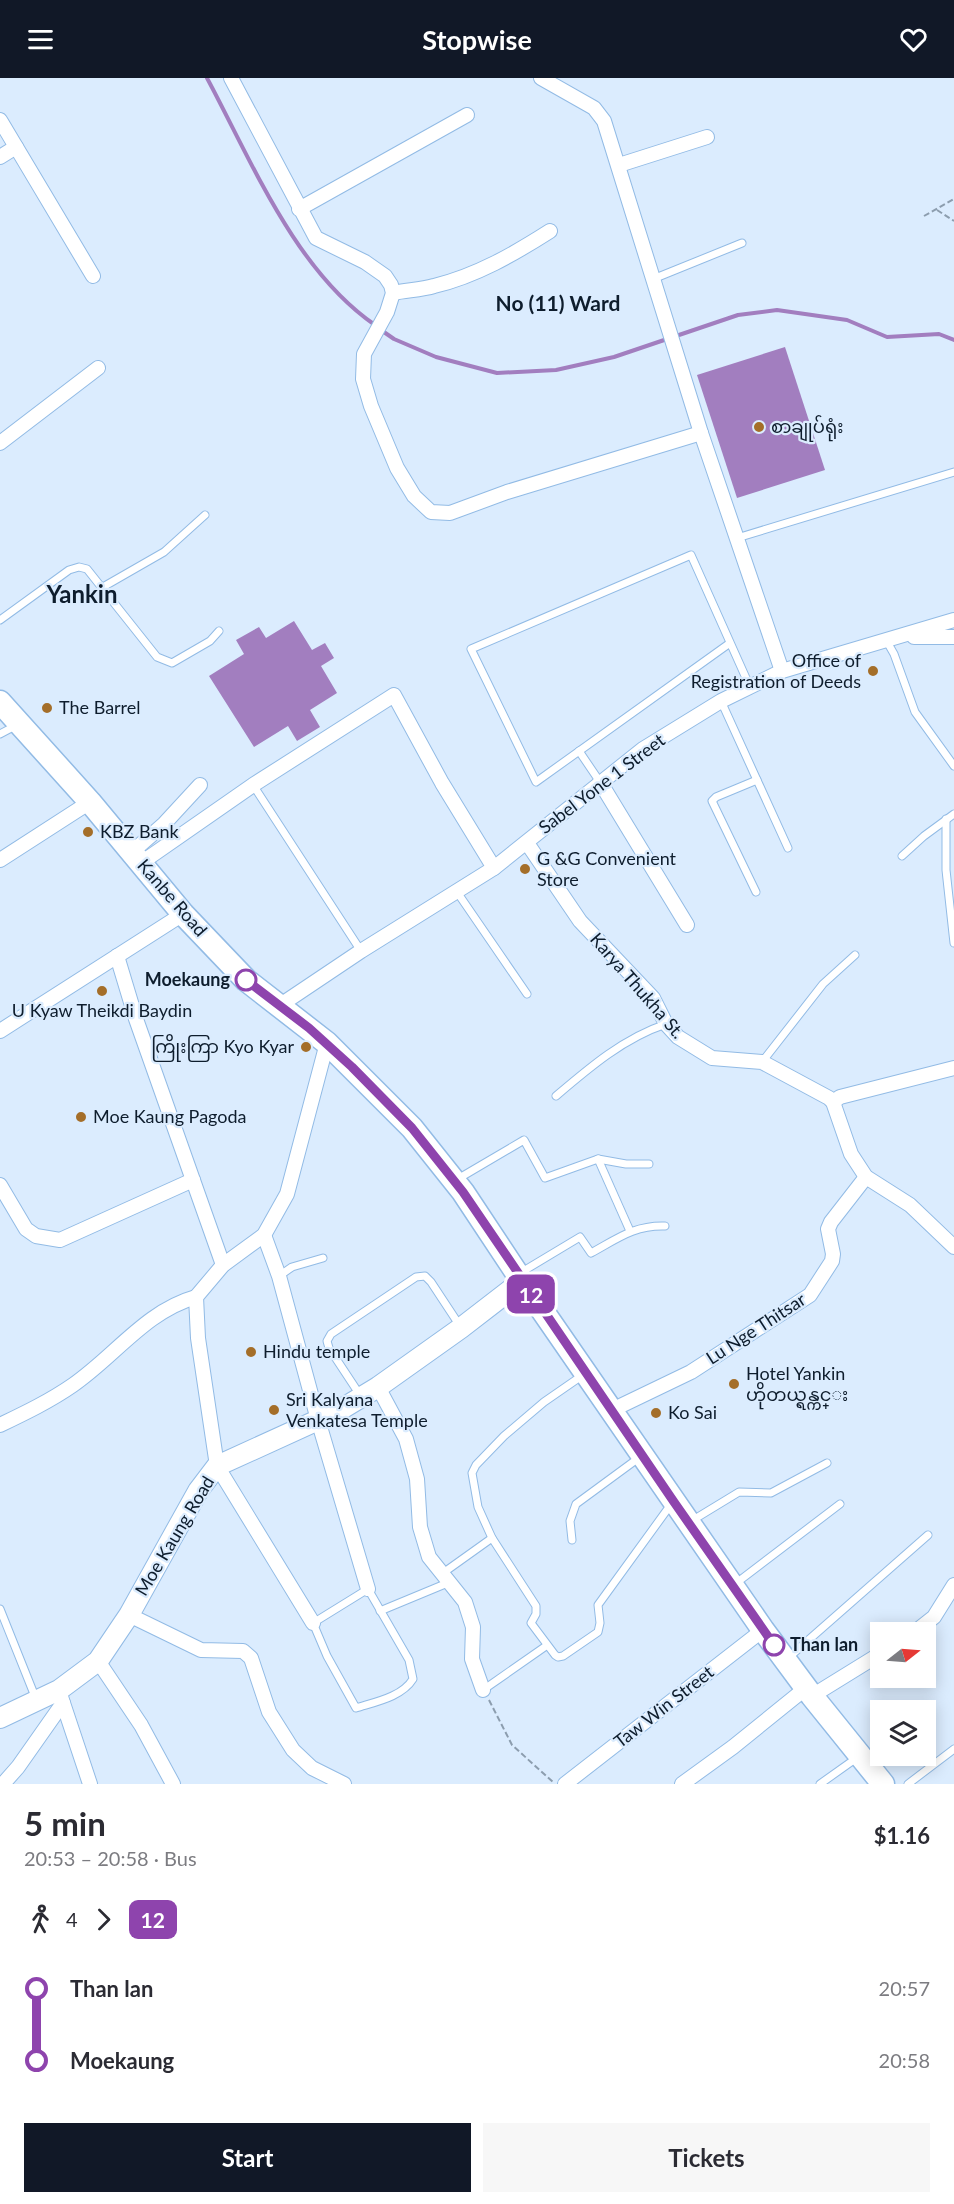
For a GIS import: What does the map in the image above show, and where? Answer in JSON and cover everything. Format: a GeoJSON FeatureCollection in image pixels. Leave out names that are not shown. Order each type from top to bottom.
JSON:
{"type":"FeatureCollection","features":[{"type":"Feature","properties":{"kind":"main road","name":"Kanbe Road"},"geometry":{"type":"LineString","coordinates":[[0,702],[10,729],[90,802],[183,914],[246,980],[327,1043],[412,1128],[454,1181],[763,1630],[809,1692],[883,1784]]}},
{"type":"Feature","properties":{"kind":"main road","name":"Moe Kaung Road"},"geometry":{"type":"LineString","coordinates":[[0,1718],[37,1701],[61,1696],[98,1661],[129,1615],[198,1491],[217,1467],[340,1410],[378,1387],[461,1328],[520,1278]]}},
{"type":"Feature","properties":{"kind":"street"},"geometry":{"type":"LineString","coordinates":[[231,78],[316,238],[365,262],[385,276],[393,293],[387,312],[363,354],[363,379],[371,406],[397,468],[414,496],[431,512],[450,513],[507,492],[701,433]]}},
{"type":"Feature","properties":{"kind":"street"},"geometry":{"type":"LineString","coordinates":[[541,78],[594,108],[604,121],[701,433],[782,671]]}},
{"type":"Feature","properties":{"kind":"street"},"geometry":{"type":"LineString","coordinates":[[299,209],[466,115]]}},
{"type":"Feature","properties":{"kind":"street"},"geometry":{"type":"LineString","coordinates":[[0,120],[93,276]]}},
{"type":"Feature","properties":{"kind":"street"},"geometry":{"type":"LineString","coordinates":[[619,165],[707,137]]}},
{"type":"Feature","properties":{"kind":"street"},"geometry":{"type":"LineString","coordinates":[[0,157],[16,147]]}},
{"type":"Feature","properties":{"kind":"street"},"geometry":{"type":"LineString","coordinates":[[393,293],[433,287],[462,278],[506,259],[550,231]]}},
{"type":"Feature","properties":{"kind":"street"},"geometry":{"type":"LineString","coordinates":[[0,443],[98,368]]}},
{"type":"Feature","properties":{"kind":"street","name":"Sabel Yone 1 Street"},"geometry":{"type":"LineString","coordinates":[[279,1006],[361,951],[494,868],[643,749],[722,701],[782,671],[954,620]]}},
{"type":"Feature","properties":{"kind":"street"},"geometry":{"type":"LineString","coordinates":[[891,638],[954,637]]}},
{"type":"Feature","properties":{"kind":"street"},"geometry":{"type":"LineString","coordinates":[[136,857],[394,695],[442,783],[494,868]]}},
{"type":"Feature","properties":{"kind":"street"},"geometry":{"type":"LineString","coordinates":[[600,782],[687,925]]}},
{"type":"Feature","properties":{"kind":"street"},"geometry":{"type":"LineString","coordinates":[[136,857],[200,785]]}},
{"type":"Feature","properties":{"kind":"street"},"geometry":{"type":"LineString","coordinates":[[0,860],[90,802]]}},
{"type":"Feature","properties":{"kind":"street","name":"Karya Thukha St."},"geometry":{"type":"LineString","coordinates":[[526,843],[580,921],[652,998],[666,1024],[678,1037],[712,1058],[762,1062],[833,1102]]}},
{"type":"Feature","properties":{"kind":"street"},"geometry":{"type":"LineString","coordinates":[[0,1031],[183,914]]}},
{"type":"Feature","properties":{"kind":"street"},"geometry":{"type":"LineString","coordinates":[[117,956],[136,1019],[223,1265]]}},
{"type":"Feature","properties":{"kind":"street"},"geometry":{"type":"LineString","coordinates":[[0,1425],[36,1408],[74,1385],[154,1317],[177,1303],[196,1297],[223,1265],[264,1235],[287,1194],[327,1043]]}},
{"type":"Feature","properties":{"kind":"street"},"geometry":{"type":"LineString","coordinates":[[954,1068],[840,1096],[833,1102],[851,1154],[866,1177],[910,1205],[954,1247]]}},
{"type":"Feature","properties":{"kind":"street","name":"Lu Nge Thitsar"},"geometry":{"type":"LineString","coordinates":[[612,1410],[691,1372],[810,1294],[832,1261],[833,1254],[828,1229],[831,1222],[866,1177]]}},
{"type":"Feature","properties":{"kind":"street"},"geometry":{"type":"LineString","coordinates":[[1,1188],[26,1229],[36,1236],[60,1240],[193,1180]]}},
{"type":"Feature","properties":{"kind":"street"},"geometry":{"type":"LineString","coordinates":[[264,1235],[279,1276],[318,1420],[368,1589]]}},
{"type":"Feature","properties":{"kind":"street"},"geometry":{"type":"LineString","coordinates":[[196,1297],[198,1338],[217,1467],[313,1623]]}},
{"type":"Feature","properties":{"kind":"street"},"geometry":{"type":"LineString","coordinates":[[378,1387],[406,1439],[417,1479],[420,1527],[429,1557],[465,1602],[473,1627],[472,1659],[483,1690]]}},
{"type":"Feature","properties":{"kind":"street"},"geometry":{"type":"LineString","coordinates":[[928,1622],[934,1617],[954,1586]]}},
{"type":"Feature","properties":{"kind":"street"},"geometry":{"type":"LineString","coordinates":[[129,1615],[201,1650],[243,1651],[251,1658],[269,1712],[293,1750],[312,1768],[344,1784]]}},
{"type":"Feature","properties":{"kind":"street","name":"Taw Win Street"},"geometry":{"type":"LineString","coordinates":[[565,1784],[763,1630]]}},
{"type":"Feature","properties":{"kind":"street"},"geometry":{"type":"LineString","coordinates":[[682,1784],[809,1692],[870,1659]]}},
{"type":"Feature","properties":{"kind":"street"},"geometry":{"type":"LineString","coordinates":[[98,1661],[141,1725],[174,1784]]}},
{"type":"Feature","properties":{"kind":"street"},"geometry":{"type":"LineString","coordinates":[[3,1784],[18,1767],[61,1696]]}},
{"type":"Feature","properties":{"kind":"street"},"geometry":{"type":"LineString","coordinates":[[61,1696],[90,1784]]}},
{"type":"Feature","properties":{"kind":"lane"},"geometry":{"type":"LineString","coordinates":[[653,279],[742,243]]}},
{"type":"Feature","properties":{"kind":"lane"},"geometry":{"type":"LineString","coordinates":[[737,538],[954,472]]}},
{"type":"Feature","properties":{"kind":"lane"},"geometry":{"type":"LineString","coordinates":[[103,587],[164,552],[205,516]]}},
{"type":"Feature","properties":{"kind":"lane"},"geometry":{"type":"LineString","coordinates":[[730,643],[536,782],[471,649],[691,555],[750,687]]}},
{"type":"Feature","properties":{"kind":"lane"},"geometry":{"type":"LineString","coordinates":[[0,620],[69,570],[79,567],[87,569],[157,657],[163,661],[172,663],[210,640],[219,631]]}},
{"type":"Feature","properties":{"kind":"lane"},"geometry":{"type":"LineString","coordinates":[[891,638],[894,654],[915,712],[954,766]]}},
{"type":"Feature","properties":{"kind":"lane"},"geometry":{"type":"LineString","coordinates":[[722,701],[788,848]]}},
{"type":"Feature","properties":{"kind":"lane"},"geometry":{"type":"LineString","coordinates":[[579,751],[600,782]]}},
{"type":"Feature","properties":{"kind":"lane"},"geometry":{"type":"LineString","coordinates":[[756,892],[712,801],[716,797],[757,780]]}},
{"type":"Feature","properties":{"kind":"lane"},"geometry":{"type":"LineString","coordinates":[[253,785],[361,951]]}},
{"type":"Feature","properties":{"kind":"lane"},"geometry":{"type":"LineString","coordinates":[[902,856],[954,814]]}},
{"type":"Feature","properties":{"kind":"lane"},"geometry":{"type":"LineString","coordinates":[[946,819],[946,870],[954,943]]}},
{"type":"Feature","properties":{"kind":"lane"},"geometry":{"type":"LineString","coordinates":[[457,892],[527,994]]}},
{"type":"Feature","properties":{"kind":"lane"},"geometry":{"type":"LineString","coordinates":[[762,1062],[823,984],[855,955]]}},
{"type":"Feature","properties":{"kind":"lane"},"geometry":{"type":"LineString","coordinates":[[556,1096],[603,1057],[647,1031],[666,1024]]}},
{"type":"Feature","properties":{"kind":"lane"},"geometry":{"type":"LineString","coordinates":[[454,1181],[524,1140],[545,1178],[598,1159],[626,1164],[649,1164]]}},
{"type":"Feature","properties":{"kind":"lane"},"geometry":{"type":"LineString","coordinates":[[598,1159],[630,1231]]}},
{"type":"Feature","properties":{"kind":"lane"},"geometry":{"type":"LineString","coordinates":[[520,1278],[580,1237],[591,1253],[630,1231],[648,1225],[666,1226]]}},
{"type":"Feature","properties":{"kind":"lane"},"geometry":{"type":"LineString","coordinates":[[279,1276],[292,1267],[323,1258]]}},
{"type":"Feature","properties":{"kind":"lane"},"geometry":{"type":"LineString","coordinates":[[361,1397],[329,1348],[327,1341],[331,1334],[416,1278],[425,1276],[461,1328]]}},
{"type":"Feature","properties":{"kind":"lane"},"geometry":{"type":"LineString","coordinates":[[585,1374],[544,1402],[504,1436],[472,1473],[478,1507],[492,1538],[536,1606],[536,1614],[531,1623],[546,1646],[558,1657],[598,1632],[600,1623],[598,1605],[674,1502]]}},
{"type":"Feature","properties":{"kind":"lane"},"geometry":{"type":"LineString","coordinates":[[572,1540],[570,1521],[576,1503],[642,1456]]}},
{"type":"Feature","properties":{"kind":"lane"},"geometry":{"type":"LineString","coordinates":[[688,1523],[739,1492],[771,1493],[827,1463]]}},
{"type":"Feature","properties":{"kind":"lane"},"geometry":{"type":"LineString","coordinates":[[732,1586],[840,1504]]}},
{"type":"Feature","properties":{"kind":"lane"},"geometry":{"type":"LineString","coordinates":[[786,1660],[928,1535]]}},
{"type":"Feature","properties":{"kind":"lane"},"geometry":{"type":"LineString","coordinates":[[380,1611],[446,1577],[492,1538]]}},
{"type":"Feature","properties":{"kind":"lane"},"geometry":{"type":"LineString","coordinates":[[368,1589],[380,1611],[409,1660],[413,1679],[408,1687],[390,1697],[356,1708],[327,1656],[313,1623],[368,1589]]}},
{"type":"Feature","properties":{"kind":"lane"},"geometry":{"type":"LineString","coordinates":[[0,1609],[37,1701]]}},
{"type":"Feature","properties":{"kind":"lane"},"geometry":{"type":"LineString","coordinates":[[483,1690],[546,1646]]}},
{"type":"Feature","properties":{"kind":"lane"},"geometry":{"type":"LineString","coordinates":[[908,1784],[954,1749]]}},
{"type":"Feature","properties":{"kind":"lane"},"geometry":{"type":"LineString","coordinates":[[820,1784],[860,1755]]}},
{"type":"Feature","properties":{"kind":"path"},"geometry":{"type":"LineString","coordinates":[[924,216],[954,199]]}},
{"type":"Feature","properties":{"kind":"path"},"geometry":{"type":"LineString","coordinates":[[938,210],[954,221]]}},
{"type":"Feature","properties":{"kind":"path"},"geometry":{"type":"LineString","coordinates":[[483,1690],[512,1744],[556,1784]]}},
{"type":"Feature","properties":{"kind":"shaded area"},"geometry":{"type":"Polygon","coordinates":[[[785,347],[825,470],[737,498],[697,375],[785,347]]]}},
{"type":"Feature","properties":{"kind":"shaded area"},"geometry":{"type":"Polygon","coordinates":[[[294,621],[312,650],[325,643],[334,658],[321,666],[337,693],[310,710],[320,727],[297,741],[288,726],[254,747],[209,676],[244,654],[236,640],[259,627],[266,638],[294,621]]]}},
{"type":"Feature","properties":{"kind":"waterway"},"geometry":{"type":"LineString","coordinates":[[207,78],[259,179],[299,245],[321,275],[347,302],[375,325]]}},
{"type":"Feature","properties":{"kind":"waterway"},"geometry":{"type":"LineString","coordinates":[[381,330],[394,339],[436,357],[497,373],[556,370],[614,357],[738,315],[777,310],[847,320],[887,337],[939,334],[954,340]]}},
{"type":"Feature","properties":{"kind":"bus line","name":"12"},"geometry":{"type":"LineString","coordinates":[[246,980],[309,1028],[352,1067],[412,1128],[463,1192],[585,1374],[774,1645]]}},
{"type":"Feature","properties":{"kind":"place","name":"စာချုပ်ရုံး"},"geometry":{"type":"Point","coordinates":[759,427]}},
{"type":"Feature","properties":{"kind":"place","name":"Office of Registration of Deeds"},"geometry":{"type":"Point","coordinates":[873,671]}},
{"type":"Feature","properties":{"kind":"place","name":"The Barrel"},"geometry":{"type":"Point","coordinates":[47,708]}},
{"type":"Feature","properties":{"kind":"place","name":"KBZ Bank"},"geometry":{"type":"Point","coordinates":[88,832]}},
{"type":"Feature","properties":{"kind":"place","name":"G &G Convenient Store"},"geometry":{"type":"Point","coordinates":[525,869]}},
{"type":"Feature","properties":{"kind":"place","name":"Moekaung"},"geometry":{"type":"Point","coordinates":[246,980]}},
{"type":"Feature","properties":{"kind":"place","name":"U Kyaw Theikdi Baydin"},"geometry":{"type":"Point","coordinates":[102,991]}},
{"type":"Feature","properties":{"kind":"place","name":"ကြိုးကြာ Kyo Kyar"},"geometry":{"type":"Point","coordinates":[306,1047]}},
{"type":"Feature","properties":{"kind":"place","name":"Moe Kaung Pagoda"},"geometry":{"type":"Point","coordinates":[81,1117]}},
{"type":"Feature","properties":{"kind":"place","name":"Hindu temple"},"geometry":{"type":"Point","coordinates":[251,1352]}},
{"type":"Feature","properties":{"kind":"place","name":"Hotel Yankin ဟိုတယ္ရန္ကင္း"},"geometry":{"type":"Point","coordinates":[734,1384]}},
{"type":"Feature","properties":{"kind":"place","name":"Sri Kalyana Venkatesa Temple"},"geometry":{"type":"Point","coordinates":[274,1410]}},
{"type":"Feature","properties":{"kind":"place","name":"Ko Sai"},"geometry":{"type":"Point","coordinates":[656,1413]}},
{"type":"Feature","properties":{"kind":"place","name":"Than lan"},"geometry":{"type":"Point","coordinates":[774,1645]}},
{"type":"Feature","properties":{"kind":"district","name":"No (11) Ward"},"geometry":{"type":"Point","coordinates":[558,304]}},
{"type":"Feature","properties":{"kind":"district","name":"Yankin"},"geometry":{"type":"Point","coordinates":[82,595]}}]}
